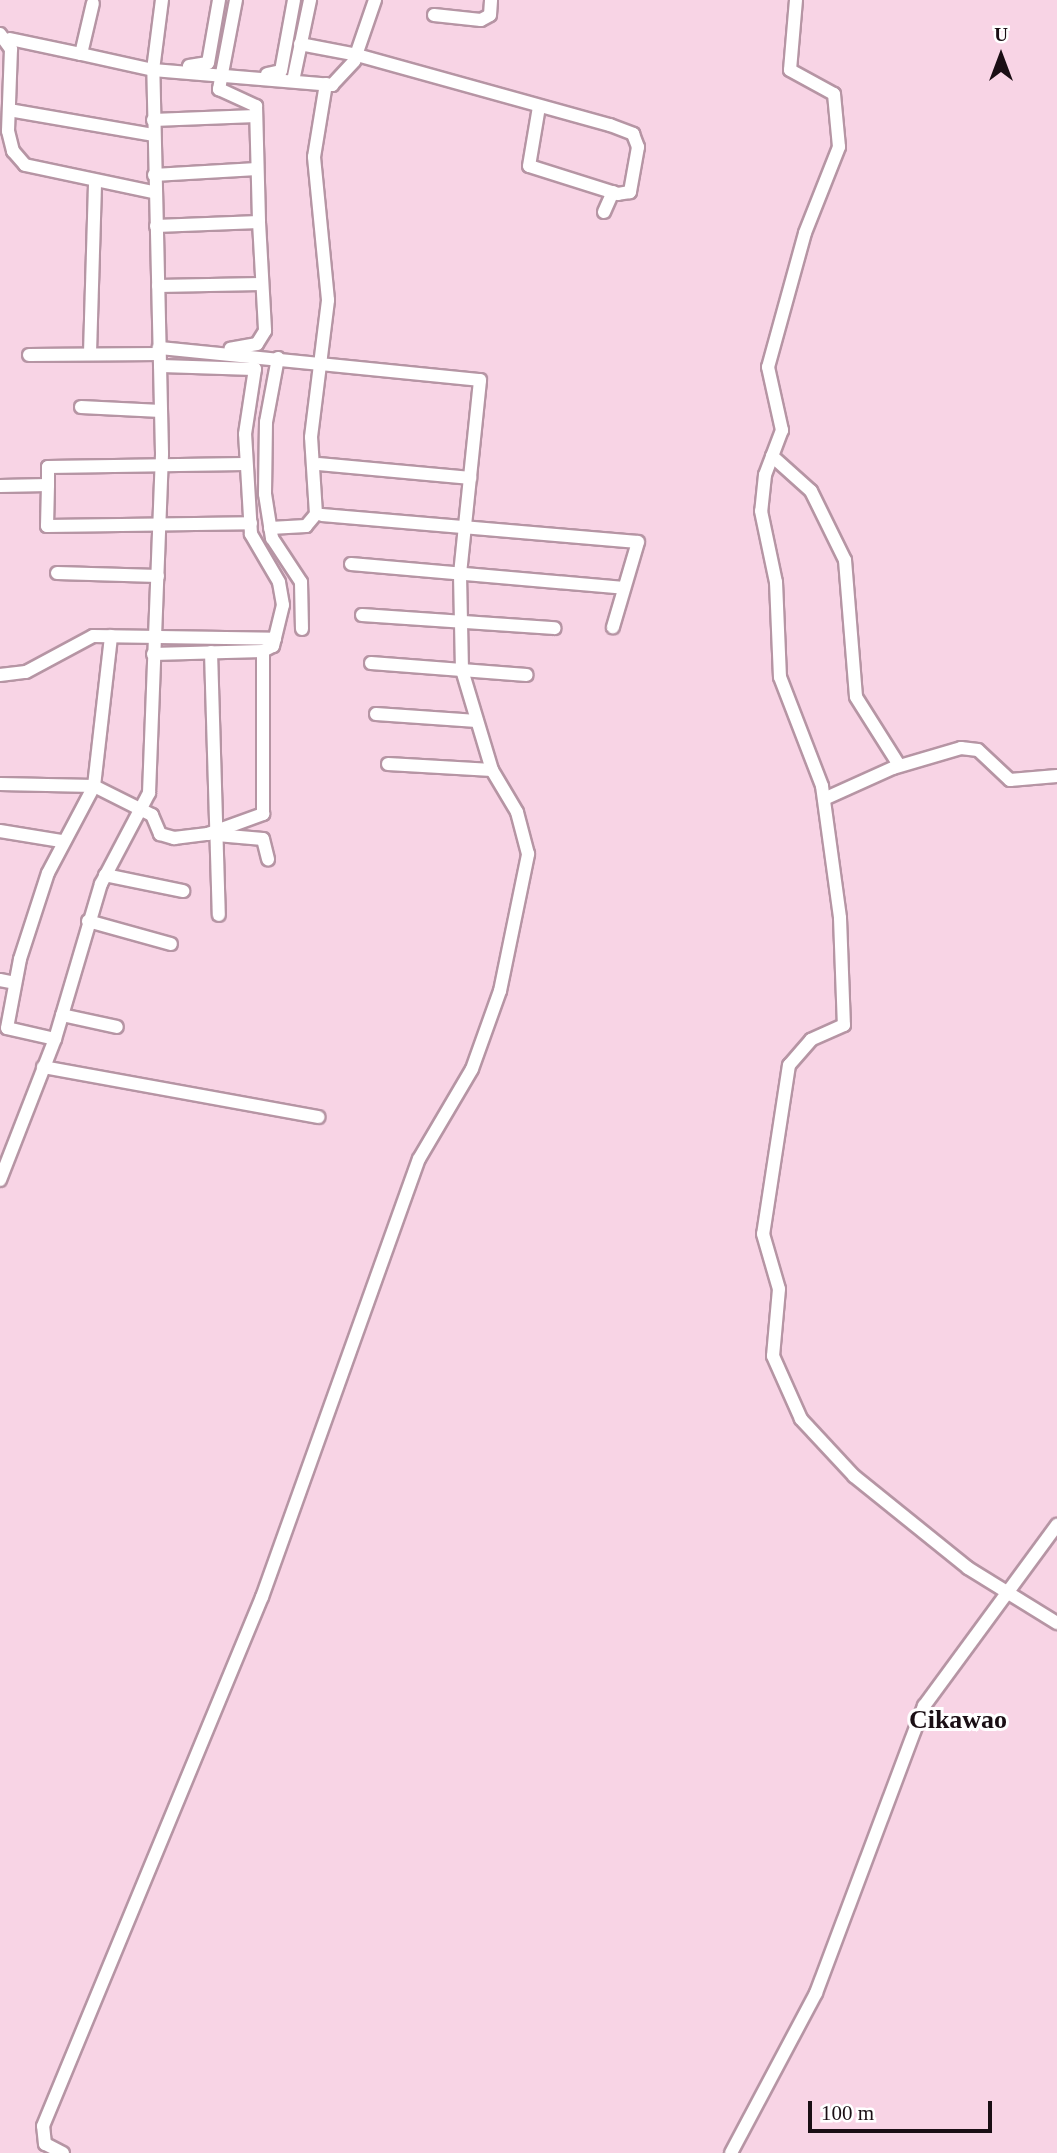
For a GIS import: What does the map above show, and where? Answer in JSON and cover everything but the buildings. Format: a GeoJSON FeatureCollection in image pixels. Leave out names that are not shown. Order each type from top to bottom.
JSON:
{"type":"FeatureCollection","features":[{"type":"Feature","properties":{"kind":"street"},"geometry":{"type":"LineString","coordinates":[[0,1180],[55,1039],[88,921],[105,874],[141,813],[150,782],[161,466],[153,120],[154,67],[162,0]]}},
{"type":"Feature","properties":{"kind":"street"},"geometry":{"type":"LineString","coordinates":[[154,67],[208,64],[219,0]]}},
{"type":"Feature","properties":{"kind":"street"},"geometry":{"type":"LineString","coordinates":[[160,356],[221,351],[262,339],[256,116],[252,102],[220,92],[236,0]]}},
{"type":"Feature","properties":{"kind":"street"},"geometry":{"type":"LineString","coordinates":[[153,192],[37,172],[6,153],[9,110],[5,36],[81,54],[154,67],[280,73],[294,0]]}},
{"type":"Feature","properties":{"kind":"street"},"geometry":{"type":"LineString","coordinates":[[293,81],[310,0]]}},
{"type":"Feature","properties":{"kind":"street"},"geometry":{"type":"LineString","coordinates":[[223,72],[326,85],[342,80],[357,54],[375,0]]}},
{"type":"Feature","properties":{"kind":"street"},"geometry":{"type":"LineString","coordinates":[[434,15],[481,20],[490,15],[491,0]]}},
{"type":"Feature","properties":{"kind":"street"},"geometry":{"type":"LineString","coordinates":[[796,0],[790,70],[834,94],[839,147],[805,233],[768,367],[782,430],[772,456],[761,511],[776,582],[780,677],[813,753],[824,799],[840,918],[845,1025],[800,1049],[786,1076],[764,1234],[779,1289],[774,1356],[801,1419],[854,1476],[1009,1595],[1057,1623]]}},
{"type":"Feature","properties":{"kind":"street"},"geometry":{"type":"LineString","coordinates":[[81,54],[93,3]]}},
{"type":"Feature","properties":{"kind":"street"},"geometry":{"type":"LineString","coordinates":[[300,44],[357,54],[634,134],[638,147],[632,188],[613,192],[529,166],[539,107]]}},
{"type":"Feature","properties":{"kind":"street"},"geometry":{"type":"LineString","coordinates":[[270,528],[315,520],[311,437],[328,300],[314,157],[326,85]]}},
{"type":"Feature","properties":{"kind":"street"},"geometry":{"type":"LineString","coordinates":[[9,110],[153,135]]}},
{"type":"Feature","properties":{"kind":"street"},"geometry":{"type":"LineString","coordinates":[[153,120],[256,116]]}},
{"type":"Feature","properties":{"kind":"street"},"geometry":{"type":"LineString","coordinates":[[154,175],[257,169]]}},
{"type":"Feature","properties":{"kind":"street"},"geometry":{"type":"LineString","coordinates":[[90,353],[95,183]]}},
{"type":"Feature","properties":{"kind":"street"},"geometry":{"type":"LineString","coordinates":[[604,212],[613,192]]}},
{"type":"Feature","properties":{"kind":"street"},"geometry":{"type":"LineString","coordinates":[[156,226],[259,222]]}},
{"type":"Feature","properties":{"kind":"street"},"geometry":{"type":"LineString","coordinates":[[158,286],[261,284]]}},
{"type":"Feature","properties":{"kind":"street"},"geometry":{"type":"LineString","coordinates":[[64,2153],[45,2144],[43,2126],[262,1597],[409,1182],[472,1069],[500,992],[528,854],[517,812],[492,770],[462,670],[460,574],[480,380],[318,368],[278,358],[221,351]]}},
{"type":"Feature","properties":{"kind":"street"},"geometry":{"type":"LineString","coordinates":[[29,355],[90,353],[160,356],[255,369],[245,464],[254,546],[282,589],[275,639],[263,651],[153,654]]}},
{"type":"Feature","properties":{"kind":"street"},"geometry":{"type":"LineString","coordinates":[[278,358],[264,465],[270,528],[301,582],[302,629]]}},
{"type":"Feature","properties":{"kind":"street"},"geometry":{"type":"LineString","coordinates":[[82,407],[161,411]]}},
{"type":"Feature","properties":{"kind":"street"},"geometry":{"type":"LineString","coordinates":[[772,456],[811,491],[845,560],[853,689],[899,765]]}},
{"type":"Feature","properties":{"kind":"street"},"geometry":{"type":"LineString","coordinates":[[245,464],[48,467],[47,526],[251,523]]}},
{"type":"Feature","properties":{"kind":"street"},"geometry":{"type":"LineString","coordinates":[[319,464],[470,478]]}},
{"type":"Feature","properties":{"kind":"street"},"geometry":{"type":"LineString","coordinates":[[0,486],[48,485]]}},
{"type":"Feature","properties":{"kind":"street"},"geometry":{"type":"LineString","coordinates":[[322,515],[638,542],[613,627]]}},
{"type":"Feature","properties":{"kind":"street"},"geometry":{"type":"LineString","coordinates":[[351,564],[624,588]]}},
{"type":"Feature","properties":{"kind":"street"},"geometry":{"type":"LineString","coordinates":[[57,573],[158,576]]}},
{"type":"Feature","properties":{"kind":"street"},"geometry":{"type":"LineString","coordinates":[[362,615],[555,628]]}},
{"type":"Feature","properties":{"kind":"street"},"geometry":{"type":"LineString","coordinates":[[0,676],[34,668],[76,640],[111,636],[275,639]]}},
{"type":"Feature","properties":{"kind":"street"},"geometry":{"type":"LineString","coordinates":[[55,1039],[3,1028],[15,982],[61,841],[94,786],[111,636]]}},
{"type":"Feature","properties":{"kind":"street"},"geometry":{"type":"LineString","coordinates":[[217,833],[267,807],[263,651]]}},
{"type":"Feature","properties":{"kind":"street"},"geometry":{"type":"LineString","coordinates":[[211,652],[219,915]]}},
{"type":"Feature","properties":{"kind":"street"},"geometry":{"type":"LineString","coordinates":[[371,663],[527,675]]}},
{"type":"Feature","properties":{"kind":"street"},"geometry":{"type":"LineString","coordinates":[[376,714],[477,721]]}},
{"type":"Feature","properties":{"kind":"street"},"geometry":{"type":"LineString","coordinates":[[824,799],[899,765],[970,747],[1003,778],[1057,776]]}},
{"type":"Feature","properties":{"kind":"street"},"geometry":{"type":"LineString","coordinates":[[388,764],[492,770]]}},
{"type":"Feature","properties":{"kind":"street"},"geometry":{"type":"LineString","coordinates":[[0,784],[94,786],[141,813],[152,815],[165,836],[217,833],[263,839],[268,859]]}},
{"type":"Feature","properties":{"kind":"street"},"geometry":{"type":"LineString","coordinates":[[0,831],[61,841]]}},
{"type":"Feature","properties":{"kind":"street"},"geometry":{"type":"LineString","coordinates":[[105,874],[183,891]]}},
{"type":"Feature","properties":{"kind":"street"},"geometry":{"type":"LineString","coordinates":[[88,921],[172,944]]}},
{"type":"Feature","properties":{"kind":"street"},"geometry":{"type":"LineString","coordinates":[[0,980],[15,982]]}},
{"type":"Feature","properties":{"kind":"street"},"geometry":{"type":"LineString","coordinates":[[62,1015],[117,1027]]}},
{"type":"Feature","properties":{"kind":"street"},"geometry":{"type":"LineString","coordinates":[[43,1067],[318,1117]]}},
{"type":"Feature","properties":{"kind":"street"},"geometry":{"type":"LineString","coordinates":[[731,2153],[816,1993],[924,1706],[1009,1595],[1057,1525]]}},
{"type":"Feature","properties":{"kind":"district","name":"Cikawao"},"geometry":{"type":"Point","coordinates":[958,1720]}}]}
